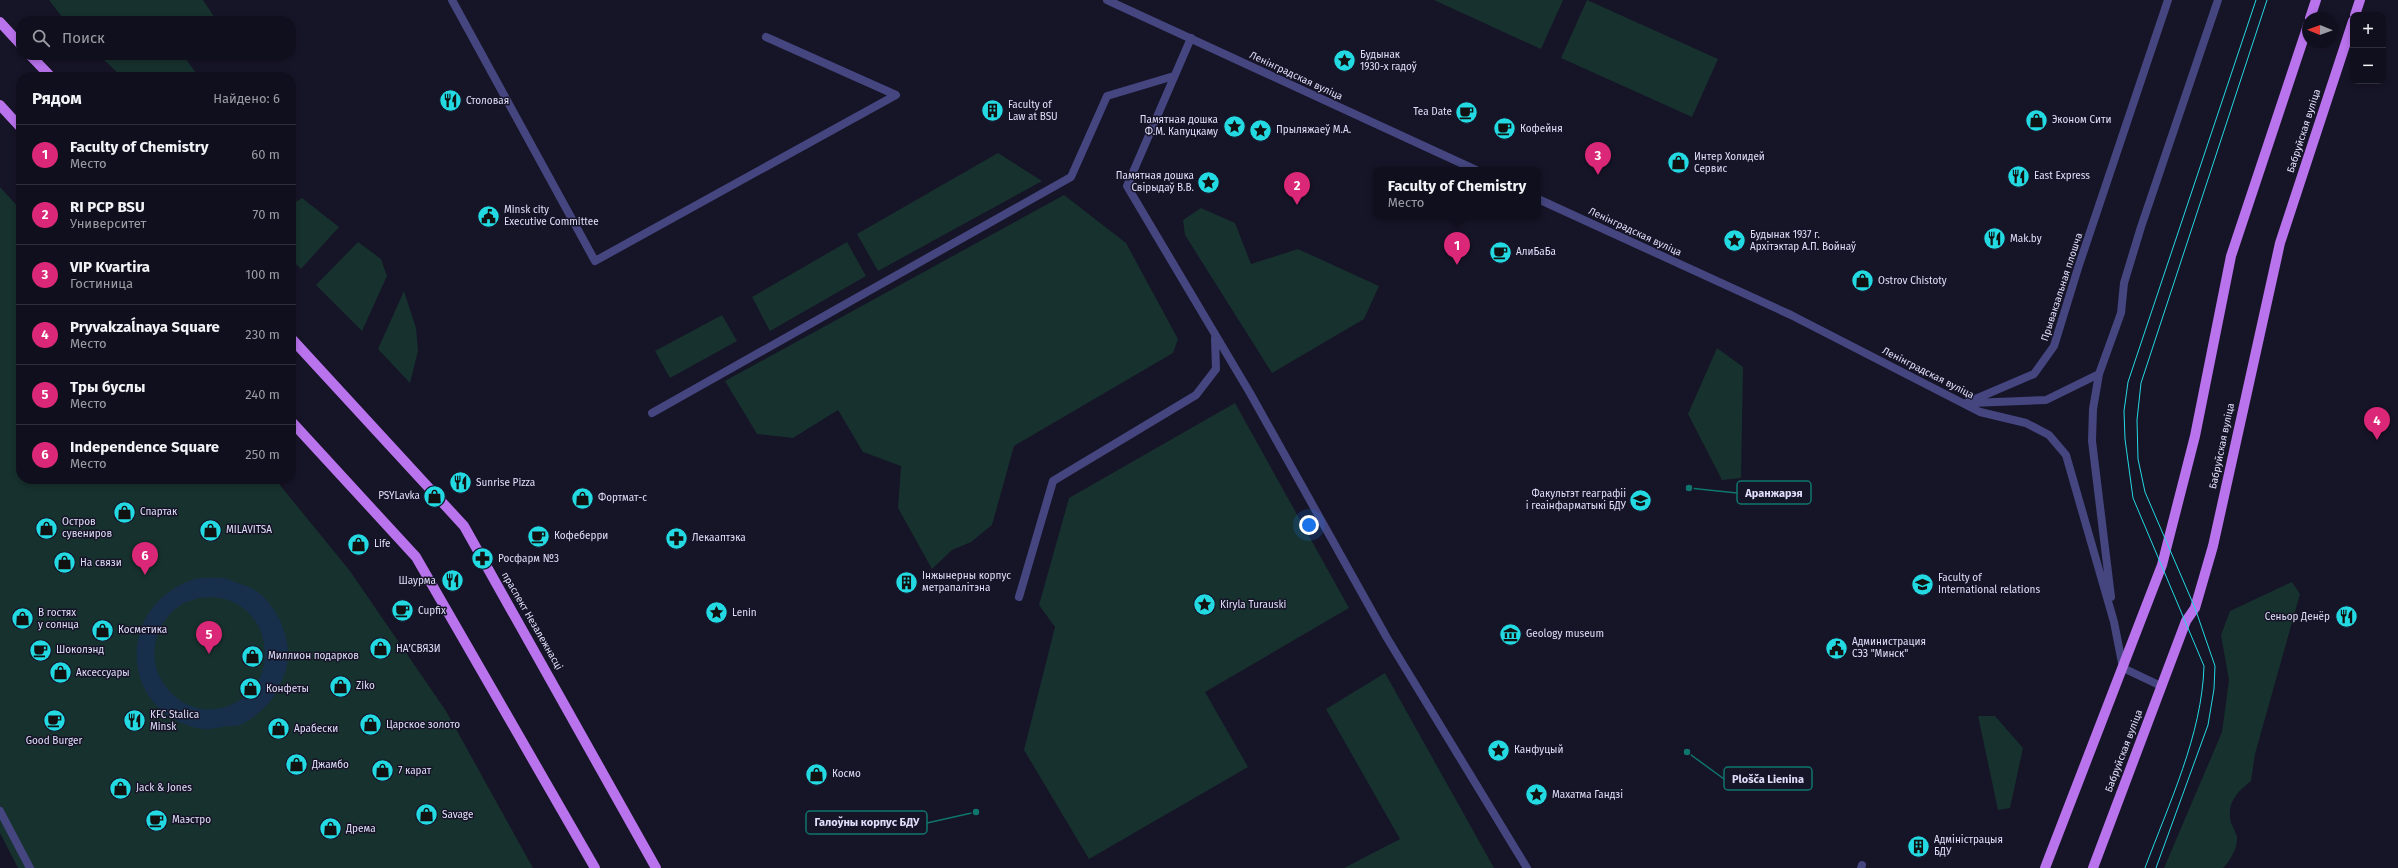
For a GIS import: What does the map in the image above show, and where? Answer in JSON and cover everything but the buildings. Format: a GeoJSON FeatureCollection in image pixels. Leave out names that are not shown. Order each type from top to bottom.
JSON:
{"type":"FeatureCollection","features":[{"type":"Feature","properties":{"kind":"main road"},"geometry":{"type":"LineString","coordinates":[[2312,12],[2316,0]]}},
{"type":"Feature","properties":{"kind":"main road"},"geometry":{"type":"LineString","coordinates":[[2356,12],[2360,0]]}},
{"type":"Feature","properties":{"kind":"main road"},"geometry":{"type":"LineString","coordinates":[[0,22],[16,40]]}},
{"type":"Feature","properties":{"kind":"main road","name":"Бабруйская вуліца"},"geometry":{"type":"LineString","coordinates":[[2093,868],[2186,621],[2195,608],[2213,546],[2280,243],[2350,30]]}},
{"type":"Feature","properties":{"kind":"main road"},"geometry":{"type":"LineString","coordinates":[[2045,868],[2123,668],[2168,544],[2195,436],[2231,256],[2302,43]]}},
{"type":"Feature","properties":{"kind":"main road"},"geometry":{"type":"LineString","coordinates":[[35,60],[46,72]]}},
{"type":"Feature","properties":{"kind":"main road"},"geometry":{"type":"LineString","coordinates":[[0,105],[16,123]]}},
{"type":"Feature","properties":{"kind":"main road","name":"праспект Незалежнасці"},"geometry":{"type":"LineString","coordinates":[[296,343],[464,526],[656,868]]}},
{"type":"Feature","properties":{"kind":"main road"},"geometry":{"type":"LineString","coordinates":[[296,426],[416,557],[595,868]]}},
{"type":"Feature","properties":{"kind":"street"},"geometry":{"type":"LineString","coordinates":[[452,0],[595,261],[896,96],[766,37]]}},
{"type":"Feature","properties":{"kind":"street","name":"Ленінградская вуліца"},"geometry":{"type":"LineString","coordinates":[[1107,0],[1470,167]]}},
{"type":"Feature","properties":{"kind":"street","name":"Прывакзальная плошча"},"geometry":{"type":"LineString","coordinates":[[1966,403],[2034,374],[2054,346],[2067,310],[2078,268],[2168,0]]}},
{"type":"Feature","properties":{"kind":"street"},"geometry":{"type":"LineString","coordinates":[[2114,622],[2092,442],[2093,409],[2099,374],[2121,313],[2124,283],[2141,227],[2218,0]]}},
{"type":"Feature","properties":{"kind":"street"},"geometry":{"type":"LineString","coordinates":[[1191,38],[1127,186],[1215,337],[1250,393],[1387,638],[1527,868]]}},
{"type":"Feature","properties":{"kind":"street"},"geometry":{"type":"LineString","coordinates":[[652,413],[1071,177],[1107,96],[1174,76]]}},
{"type":"Feature","properties":{"kind":"street","name":"Ленінградская вуліца"},"geometry":{"type":"LineString","coordinates":[[1541,199],[1791,315],[1966,403],[1980,412],[2026,423],[2049,435],[2066,455],[2114,622],[2123,668]]}},
{"type":"Feature","properties":{"kind":"street"},"geometry":{"type":"LineString","coordinates":[[1019,597],[1053,481],[1196,395],[1216,369],[1215,337]]}},
{"type":"Feature","properties":{"kind":"street"},"geometry":{"type":"LineString","coordinates":[[1966,403],[2046,400],[2099,374]]}},
{"type":"Feature","properties":{"kind":"street"},"geometry":{"type":"LineString","coordinates":[[2123,668],[2161,686]]}},
{"type":"Feature","properties":{"kind":"street"},"geometry":{"type":"LineString","coordinates":[[0,811],[30,868]]}},
{"type":"Feature","properties":{"kind":"green space"},"geometry":{"type":"Polygon","coordinates":[[[49,0],[203,0],[214,16],[61,16],[49,0]]]}},
{"type":"Feature","properties":{"kind":"green space"},"geometry":{"type":"Polygon","coordinates":[[[1434,0],[1563,0],[1541,49],[1434,0]]]}},
{"type":"Feature","properties":{"kind":"green space"},"geometry":{"type":"Polygon","coordinates":[[[1587,0],[1718,59],[1692,117],[1561,58],[1587,0]]]}},
{"type":"Feature","properties":{"kind":"green space"},"geometry":{"type":"Polygon","coordinates":[[[104,60],[187,60],[195,72],[117,72],[104,60]]]}},
{"type":"Feature","properties":{"kind":"green space"},"geometry":{"type":"Polygon","coordinates":[[[998,153],[1042,181],[878,271],[857,234],[998,153]]]}},
{"type":"Feature","properties":{"kind":"green space"},"geometry":{"type":"Polygon","coordinates":[[[0,187],[16,205],[16,484],[279,484],[350,571],[446,711],[533,868],[18,868],[0,833],[0,187]]]}},
{"type":"Feature","properties":{"kind":"green space"},"geometry":{"type":"Polygon","coordinates":[[[1064,195],[1126,243],[1178,339],[1173,353],[1014,446],[992,525],[971,542],[952,550],[932,569],[898,508],[901,466],[863,452],[838,410],[793,438],[757,434],[725,381],[1064,195]]]}},
{"type":"Feature","properties":{"kind":"green space"},"geometry":{"type":"Polygon","coordinates":[[[302,198],[339,227],[301,269],[296,264],[296,202],[302,198]]]}},
{"type":"Feature","properties":{"kind":"green space"},"geometry":{"type":"Polygon","coordinates":[[[1201,208],[1235,223],[1251,264],[1298,249],[1379,286],[1364,319],[1272,373],[1185,235],[1183,220],[1201,208]]]}},
{"type":"Feature","properties":{"kind":"green space"},"geometry":{"type":"Polygon","coordinates":[[[358,242],[381,259],[387,276],[362,331],[316,285],[358,242]]]}},
{"type":"Feature","properties":{"kind":"green space"},"geometry":{"type":"Polygon","coordinates":[[[847,242],[866,276],[770,331],[752,297],[847,242]]]}},
{"type":"Feature","properties":{"kind":"green space"},"geometry":{"type":"Polygon","coordinates":[[[404,291],[416,328],[418,351],[410,383],[378,349],[404,291]]]}},
{"type":"Feature","properties":{"kind":"green space"},"geometry":{"type":"Polygon","coordinates":[[[722,315],[737,341],[670,378],[655,351],[722,315]]]}},
{"type":"Feature","properties":{"kind":"green space"},"geometry":{"type":"Polygon","coordinates":[[[1717,348],[1743,367],[1741,478],[1722,480],[1688,414],[1717,348]]]}},
{"type":"Feature","properties":{"kind":"green space"},"geometry":{"type":"Polygon","coordinates":[[[1235,403],[1349,608],[1205,692],[1248,767],[1089,859],[1024,750],[1055,627],[1039,605],[1069,498],[1235,403]]]}},
{"type":"Feature","properties":{"kind":"green space"},"geometry":{"type":"Polygon","coordinates":[[[2292,582],[2300,594],[2255,754],[2251,781],[2241,789],[2231,804],[2231,823],[2237,837],[2233,854],[2223,868],[2164,868],[2222,732],[2229,680],[2221,635],[2230,611],[2292,582]]]}},
{"type":"Feature","properties":{"kind":"green space"},"geometry":{"type":"Polygon","coordinates":[[[1385,673],[1494,868],[1344,868],[1400,839],[1326,709],[1385,673]]]}},
{"type":"Feature","properties":{"kind":"green space"},"geometry":{"type":"Polygon","coordinates":[[[1978,716],[1995,716],[2023,748],[2010,808],[1998,810],[1978,716]]]}},
{"type":"Feature","properties":{"kind":"water"},"geometry":{"type":"Polygon","coordinates":[[[225,578],[253,589],[262,595],[276,613],[282,624],[288,647],[288,658],[284,675],[275,694],[265,707],[256,715],[239,725],[203,729],[175,720],[155,704],[142,683],[137,659],[139,634],[150,612],[168,592],[195,579],[225,578]],[[198,598],[181,605],[164,621],[156,640],[154,651],[155,661],[157,671],[162,681],[178,699],[188,705],[210,710],[233,704],[254,688],[261,674],[265,660],[264,646],[261,633],[255,621],[246,610],[234,602],[220,598],[198,598]]]}},
{"type":"Feature","properties":{"kind":"tram line"},"geometry":{"type":"LineString","coordinates":[[2145,868],[2174,794],[2191,743],[2202,692],[2204,666],[2133,498],[2125,439],[2124,411],[2128,382],[2256,0]]}},
{"type":"Feature","properties":{"kind":"tram line"},"geometry":{"type":"LineString","coordinates":[[2156,868],[2208,725],[2214,689],[2215,666],[2195,608],[2145,492],[2138,459],[2137,420],[2141,383],[2267,0]]}},
{"type":"Feature","properties":{"kind":"place","name":"Будынак 1930-х гадоў"},"geometry":{"type":"Point","coordinates":[1344,61]}},
{"type":"Feature","properties":{"kind":"place","name":"Столовая"},"geometry":{"type":"Point","coordinates":[451,101]}},
{"type":"Feature","properties":{"kind":"place","name":"Faculty of Law at BSU"},"geometry":{"type":"Point","coordinates":[992,111]}},
{"type":"Feature","properties":{"kind":"place","name":"Tea Date"},"geometry":{"type":"Point","coordinates":[1467,112]}},
{"type":"Feature","properties":{"kind":"place","name":"Эконом Сити"},"geometry":{"type":"Point","coordinates":[2037,120]}},
{"type":"Feature","properties":{"kind":"place","name":"Памятная дошка Ф.М. Капуцкаму"},"geometry":{"type":"Point","coordinates":[1234,126]}},
{"type":"Feature","properties":{"kind":"place","name":"Кофейня"},"geometry":{"type":"Point","coordinates":[1505,129]}},
{"type":"Feature","properties":{"kind":"place","name":"Прыляжаеў М.А."},"geometry":{"type":"Point","coordinates":[1261,130]}},
{"type":"Feature","properties":{"kind":"place","name":"Интер Холидей Сервис"},"geometry":{"type":"Point","coordinates":[1679,163]}},
{"type":"Feature","properties":{"kind":"place","name":"VIP Kvartira"},"geometry":{"type":"Point","coordinates":[1598,175]}},
{"type":"Feature","properties":{"kind":"place","name":"East Express"},"geometry":{"type":"Point","coordinates":[2018,176]}},
{"type":"Feature","properties":{"kind":"place","name":"Памятная дошка Свірыдаў В.В."},"geometry":{"type":"Point","coordinates":[1209,182]}},
{"type":"Feature","properties":{"kind":"place","name":"RI PCP BSU"},"geometry":{"type":"Point","coordinates":[1297,205]}},
{"type":"Feature","properties":{"kind":"place","name":"Minsk city Executive Committee"},"geometry":{"type":"Point","coordinates":[489,216]}},
{"type":"Feature","properties":{"kind":"place","name":"Mak.by"},"geometry":{"type":"Point","coordinates":[1995,239]}},
{"type":"Feature","properties":{"kind":"place","name":"Будынак 1937 г. Архітэктар А.П. Войнаў"},"geometry":{"type":"Point","coordinates":[1735,241]}},
{"type":"Feature","properties":{"kind":"place","name":"АлиБаБа"},"geometry":{"type":"Point","coordinates":[1500,252]}},
{"type":"Feature","properties":{"kind":"place","name":"Faculty of Chemistry"},"geometry":{"type":"Point","coordinates":[1457,265]}},
{"type":"Feature","properties":{"kind":"place","name":"Ostrov Chistoty"},"geometry":{"type":"Point","coordinates":[1863,281]}},
{"type":"Feature","properties":{"kind":"place","name":"Pryvakzaĺnaya Square"},"geometry":{"type":"Point","coordinates":[2377,440]}},
{"type":"Feature","properties":{"kind":"place","name":"Sunrise Pizza"},"geometry":{"type":"Point","coordinates":[461,483]}},
{"type":"Feature","properties":{"kind":"place","name":"Аранжарэя"},"geometry":{"type":"Point","coordinates":[1689,488]}},
{"type":"Feature","properties":{"kind":"place","name":"PSYLavka"},"geometry":{"type":"Point","coordinates":[435,496]}},
{"type":"Feature","properties":{"kind":"place","name":"Фортмат-с"},"geometry":{"type":"Point","coordinates":[582,498]}},
{"type":"Feature","properties":{"kind":"place","name":"Факультэт геаграфіі і геаінфарматыкі БДУ"},"geometry":{"type":"Point","coordinates":[1641,500]}},
{"type":"Feature","properties":{"kind":"place","name":"Спартак"},"geometry":{"type":"Point","coordinates":[125,512]}},
{"type":"Feature","properties":{"kind":"place","name":"Остров сувениров"},"geometry":{"type":"Point","coordinates":[46,528]}},
{"type":"Feature","properties":{"kind":"place","name":"MILAVITSA"},"geometry":{"type":"Point","coordinates":[210,530]}},
{"type":"Feature","properties":{"kind":"place","name":"Кофеберри"},"geometry":{"type":"Point","coordinates":[538,536]}},
{"type":"Feature","properties":{"kind":"place","name":"Лекааптэка"},"geometry":{"type":"Point","coordinates":[676,538]}},
{"type":"Feature","properties":{"kind":"place","name":"Life"},"geometry":{"type":"Point","coordinates":[359,544]}},
{"type":"Feature","properties":{"kind":"place","name":"Росфарм №3"},"geometry":{"type":"Point","coordinates":[482,559]}},
{"type":"Feature","properties":{"kind":"place","name":"На связи"},"geometry":{"type":"Point","coordinates":[65,563]}},
{"type":"Feature","properties":{"kind":"place","name":"Independence Square"},"geometry":{"type":"Point","coordinates":[145,575]}},
{"type":"Feature","properties":{"kind":"place","name":"Шаурма"},"geometry":{"type":"Point","coordinates":[452,581]}},
{"type":"Feature","properties":{"kind":"place","name":"Інжынерны корпус метрапалітэна"},"geometry":{"type":"Point","coordinates":[906,582]}},
{"type":"Feature","properties":{"kind":"place","name":"Faculty of International relations"},"geometry":{"type":"Point","coordinates":[1922,584]}},
{"type":"Feature","properties":{"kind":"place","name":"Kiryla Turauski"},"geometry":{"type":"Point","coordinates":[1204,605]}},
{"type":"Feature","properties":{"kind":"place","name":"Cupfix"},"geometry":{"type":"Point","coordinates":[402,611]}},
{"type":"Feature","properties":{"kind":"place","name":"Lenin"},"geometry":{"type":"Point","coordinates":[717,613]}},
{"type":"Feature","properties":{"kind":"place","name":"Сеньор Денёр"},"geometry":{"type":"Point","coordinates":[2346,617]}},
{"type":"Feature","properties":{"kind":"place","name":"В гостях у солнца"},"geometry":{"type":"Point","coordinates":[23,619]}},
{"type":"Feature","properties":{"kind":"place","name":"Косметика"},"geometry":{"type":"Point","coordinates":[103,630]}},
{"type":"Feature","properties":{"kind":"place","name":"Geology museum"},"geometry":{"type":"Point","coordinates":[1510,634]}},
{"type":"Feature","properties":{"kind":"place","name":"Администрация СЭЗ \"Минск\""},"geometry":{"type":"Point","coordinates":[1836,648]}},
{"type":"Feature","properties":{"kind":"place","name":"НАʼСВЯЗИ"},"geometry":{"type":"Point","coordinates":[381,649]}},
{"type":"Feature","properties":{"kind":"place","name":"Шоколэнд"},"geometry":{"type":"Point","coordinates":[40,650]}},
{"type":"Feature","properties":{"kind":"place","name":"Тры буслы"},"geometry":{"type":"Point","coordinates":[209,654]}},
{"type":"Feature","properties":{"kind":"place","name":"Миллион подарков"},"geometry":{"type":"Point","coordinates":[253,656]}},
{"type":"Feature","properties":{"kind":"place","name":"Аксессуары"},"geometry":{"type":"Point","coordinates":[61,673]}},
{"type":"Feature","properties":{"kind":"place","name":"Ziko"},"geometry":{"type":"Point","coordinates":[341,686]}},
{"type":"Feature","properties":{"kind":"place","name":"Конфеты"},"geometry":{"type":"Point","coordinates":[251,689]}},
{"type":"Feature","properties":{"kind":"place","name":"Good Burger"},"geometry":{"type":"Point","coordinates":[54,721]}},
{"type":"Feature","properties":{"kind":"place","name":"KFC Stalica Minsk"},"geometry":{"type":"Point","coordinates":[135,721]}},
{"type":"Feature","properties":{"kind":"place","name":"Царское золото"},"geometry":{"type":"Point","coordinates":[371,725]}},
{"type":"Feature","properties":{"kind":"place","name":"Арабески"},"geometry":{"type":"Point","coordinates":[279,729]}},
{"type":"Feature","properties":{"kind":"place","name":"Канфуцый"},"geometry":{"type":"Point","coordinates":[1499,750]}},
{"type":"Feature","properties":{"kind":"place","name":"Plošča Lienina"},"geometry":{"type":"Point","coordinates":[1687,752]}},
{"type":"Feature","properties":{"kind":"place","name":"Джамбо"},"geometry":{"type":"Point","coordinates":[296,765]}},
{"type":"Feature","properties":{"kind":"place","name":"7 карат"},"geometry":{"type":"Point","coordinates":[382,771]}},
{"type":"Feature","properties":{"kind":"place","name":"Космо"},"geometry":{"type":"Point","coordinates":[817,774]}},
{"type":"Feature","properties":{"kind":"place","name":"Jack & Jones"},"geometry":{"type":"Point","coordinates":[121,788]}},
{"type":"Feature","properties":{"kind":"place","name":"Махатма Гандзі"},"geometry":{"type":"Point","coordinates":[1537,795]}},
{"type":"Feature","properties":{"kind":"place","name":"Галоўны корпус БДУ"},"geometry":{"type":"Point","coordinates":[976,812]}},
{"type":"Feature","properties":{"kind":"place","name":"Savage"},"geometry":{"type":"Point","coordinates":[427,815]}},
{"type":"Feature","properties":{"kind":"place","name":"Маэстро"},"geometry":{"type":"Point","coordinates":[156,820]}},
{"type":"Feature","properties":{"kind":"place","name":"Дрема"},"geometry":{"type":"Point","coordinates":[331,829]}},
{"type":"Feature","properties":{"kind":"place","name":"Адміністрацыя БДУ"},"geometry":{"type":"Point","coordinates":[1919,846]}}]}
